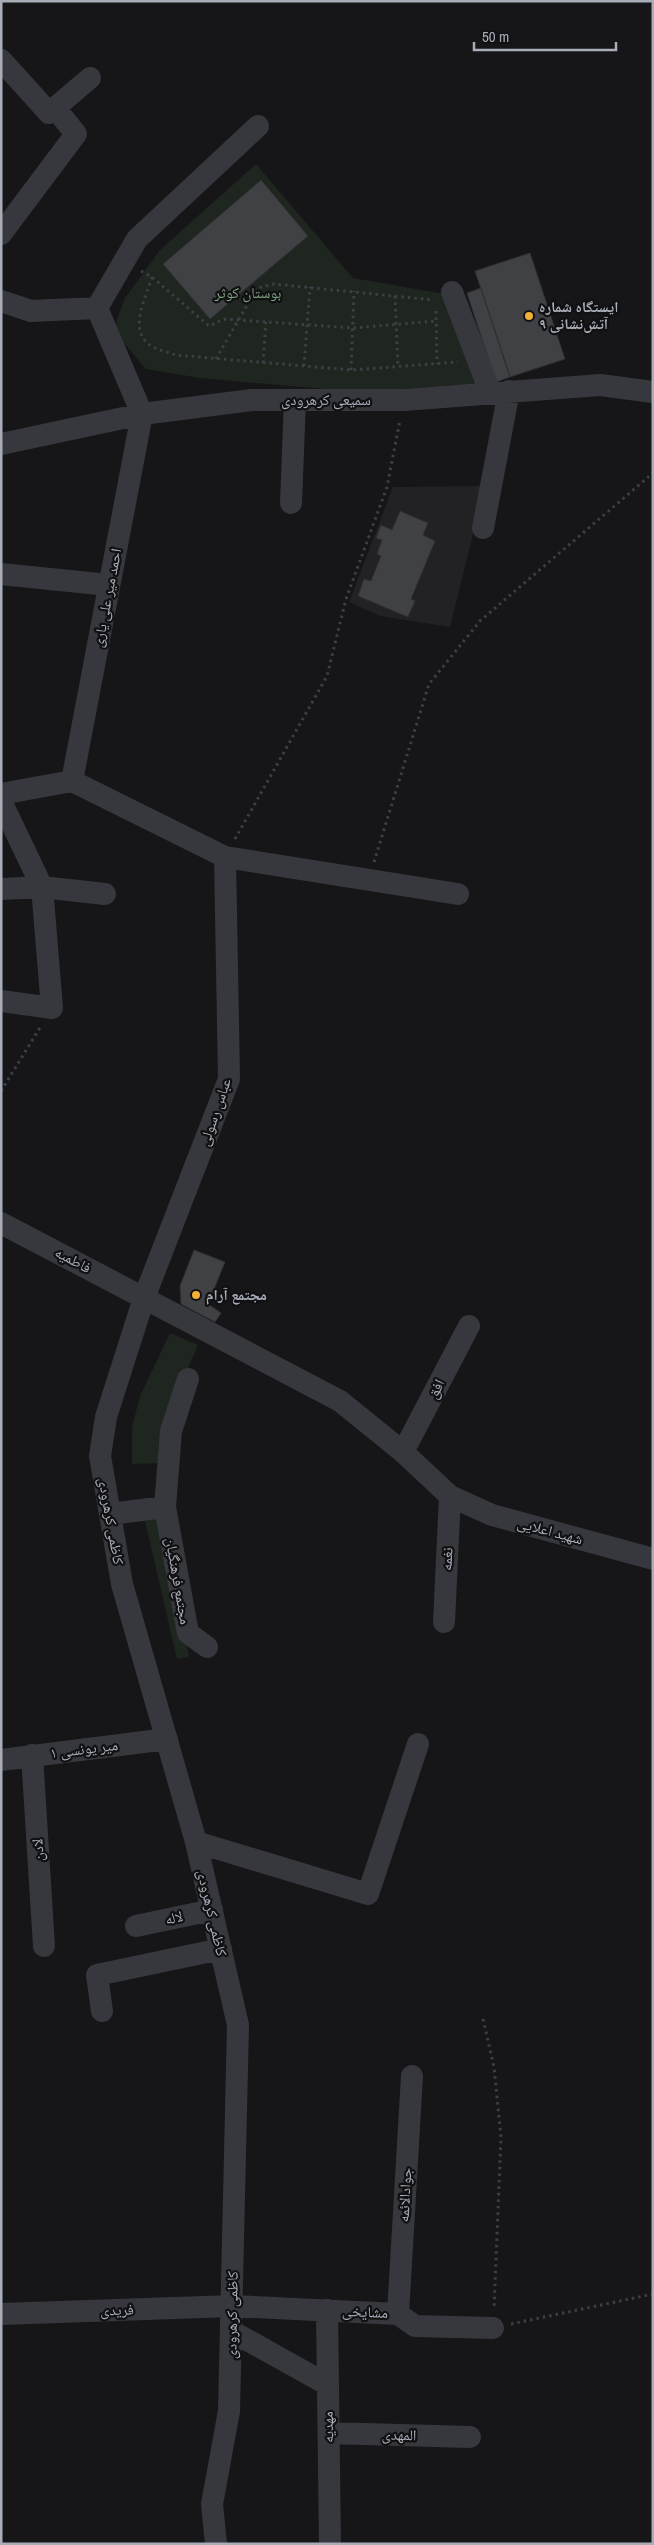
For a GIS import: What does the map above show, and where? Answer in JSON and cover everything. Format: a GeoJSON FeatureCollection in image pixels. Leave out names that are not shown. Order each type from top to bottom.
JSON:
{"type":"FeatureCollection","features":[{"type":"Feature","properties":{"kind":"street"},"geometry":{"type":"LineString","coordinates":[[1,60],[49,113],[90,78]]}},
{"type":"Feature","properties":{"kind":"street"},"geometry":{"type":"LineString","coordinates":[[1,234],[76,134],[55,108]]}},
{"type":"Feature","properties":{"kind":"street"},"geometry":{"type":"LineString","coordinates":[[97,308],[138,239],[258,126]]}},
{"type":"Feature","properties":{"kind":"street"},"geometry":{"type":"LineString","coordinates":[[452,292],[478,361],[499,391],[483,528]]}},
{"type":"Feature","properties":{"kind":"street"},"geometry":{"type":"LineString","coordinates":[[1,300],[31,311],[97,308]]}},
{"type":"Feature","properties":{"kind":"street"},"geometry":{"type":"LineString","coordinates":[[97,308],[142,414]]}},
{"type":"Feature","properties":{"kind":"street","name":"سمیعی کرهرودی"},"geometry":{"type":"LineString","coordinates":[[1,444],[142,414],[252,400],[404,400],[499,391],[600,385],[653,392]]}},
{"type":"Feature","properties":{"kind":"street"},"geometry":{"type":"LineString","coordinates":[[290,503],[295,400]]}},
{"type":"Feature","properties":{"kind":"street","name":"احمد میر علی یاری"},"geometry":{"type":"LineString","coordinates":[[72,781],[142,414]]}},
{"type":"Feature","properties":{"kind":"street"},"geometry":{"type":"LineString","coordinates":[[1,574],[110,586]]}},
{"type":"Feature","properties":{"kind":"street"},"geometry":{"type":"LineString","coordinates":[[1,794],[72,781],[226,856],[458,894]]}},
{"type":"Feature","properties":{"kind":"street"},"geometry":{"type":"LineString","coordinates":[[1,801],[42,887],[52,1008],[1,1001]]}},
{"type":"Feature","properties":{"kind":"street","name":"عباس رسولی"},"geometry":{"type":"LineString","coordinates":[[144,1298],[229,1079],[226,856]]}},
{"type":"Feature","properties":{"kind":"street"},"geometry":{"type":"LineString","coordinates":[[1,889],[42,887],[105,894]]}},
{"type":"Feature","properties":{"kind":"street","name":"فاطمیه"},"geometry":{"type":"LineString","coordinates":[[1,1222],[340,1401],[403,1452]]}},
{"type":"Feature","properties":{"kind":"street","name":"کاظمی کرهرودی"},"geometry":{"type":"LineString","coordinates":[[144,1298],[106,1417],[100,1456],[122,1584],[196,1842],[238,2025],[233,2306],[229,2411],[212,2504],[216,2544]]}},
{"type":"Feature","properties":{"kind":"street","name":"افق"},"geometry":{"type":"LineString","coordinates":[[403,1452],[469,1326]]}},
{"type":"Feature","properties":{"kind":"street","name":"مجتمع فرهنگیان"},"geometry":{"type":"LineString","coordinates":[[188,1379],[171,1431],[165,1507],[188,1633],[207,1647]]}},
{"type":"Feature","properties":{"kind":"street","name":"شهید اعلایی"},"geometry":{"type":"LineString","coordinates":[[403,1452],[450,1496],[492,1515],[653,1559]]}},
{"type":"Feature","properties":{"kind":"street","name":"نغمه"},"geometry":{"type":"LineString","coordinates":[[444,1622],[450,1496]]}},
{"type":"Feature","properties":{"kind":"street"},"geometry":{"type":"LineString","coordinates":[[110,1514],[165,1507]]}},
{"type":"Feature","properties":{"kind":"street","name":"میر یونسی ۱"},"geometry":{"type":"LineString","coordinates":[[1,1760],[167,1739]]}},
{"type":"Feature","properties":{"kind":"street"},"geometry":{"type":"LineString","coordinates":[[196,1842],[368,1894],[418,1744]]}},
{"type":"Feature","properties":{"kind":"street","name":"لادن"},"geometry":{"type":"LineString","coordinates":[[32,1755],[44,1946]]}},
{"type":"Feature","properties":{"kind":"street","name":"لاله"},"geometry":{"type":"LineString","coordinates":[[136,1926],[212,1910]]}},
{"type":"Feature","properties":{"kind":"street"},"geometry":{"type":"LineString","coordinates":[[102,2012],[98,1975],[221,1950]]}},
{"type":"Feature","properties":{"kind":"street","name":"جوادالائمه"},"geometry":{"type":"LineString","coordinates":[[398,2314],[412,2076]]}},
{"type":"Feature","properties":{"kind":"street","name":"مشایخی"},"geometry":{"type":"LineString","coordinates":[[233,2306],[398,2314],[415,2326],[493,2328]]}},
{"type":"Feature","properties":{"kind":"street","name":"فریدی"},"geometry":{"type":"LineString","coordinates":[[1,2314],[233,2306]]}},
{"type":"Feature","properties":{"kind":"street","name":"مهدیه"},"geometry":{"type":"LineString","coordinates":[[327,2310],[330,2544]]}},
{"type":"Feature","properties":{"kind":"street"},"geometry":{"type":"LineString","coordinates":[[232,2332],[328,2385]]}},
{"type":"Feature","properties":{"kind":"street","name":"المهدی"},"geometry":{"type":"LineString","coordinates":[[328,2433],[470,2437]]}},
{"type":"Feature","properties":{"kind":"path"},"geometry":{"type":"LineString","coordinates":[[436,322],[353,328],[224,319],[209,326],[152,277],[138,321],[142,334],[150,345],[176,356],[351,370],[478,361]]}},
{"type":"Feature","properties":{"kind":"path"},"geometry":{"type":"LineString","coordinates":[[216,359],[257,288],[274,284],[436,301],[437,364]]}},
{"type":"Feature","properties":{"kind":"path"},"geometry":{"type":"LineString","coordinates":[[304,366],[310,287]]}},
{"type":"Feature","properties":{"kind":"path"},"geometry":{"type":"LineString","coordinates":[[351,370],[354,291]]}},
{"type":"Feature","properties":{"kind":"path"},"geometry":{"type":"LineString","coordinates":[[395,296],[398,367]]}},
{"type":"Feature","properties":{"kind":"path"},"geometry":{"type":"LineString","coordinates":[[263,363],[266,321]]}},
{"type":"Feature","properties":{"kind":"path"},"geometry":{"type":"LineString","coordinates":[[226,856],[327,676],[346,599],[387,487],[404,400]]}},
{"type":"Feature","properties":{"kind":"path"},"geometry":{"type":"LineString","coordinates":[[369,878],[429,684],[480,621],[653,474]]}},
{"type":"Feature","properties":{"kind":"path"},"geometry":{"type":"LineString","coordinates":[[1,1091],[52,1008]]}},
{"type":"Feature","properties":{"kind":"path"},"geometry":{"type":"LineString","coordinates":[[483,2019],[494,2067],[501,2137],[493,2328],[653,2294]]}},
{"type":"Feature","properties":{"kind":"shaded area"},"geometry":{"type":"Polygon","coordinates":[[[485,486],[450,627],[380,616],[349,602],[393,487],[485,486]]]}},
{"type":"Feature","properties":{"kind":"green space","name":"بوستان کوثر"},"geometry":{"type":"Polygon","coordinates":[[[256,164],[353,278],[445,294],[482,383],[359,392],[200,378],[146,369],[117,335],[116,322],[125,298],[160,250],[256,164]]]}},
{"type":"Feature","properties":{"kind":"green space"},"geometry":{"type":"Polygon","coordinates":[[[170,1333],[198,1345],[164,1425],[159,1463],[132,1464],[132,1427],[140,1396],[170,1333]]]}},
{"type":"Feature","properties":{"kind":"green space"},"geometry":{"type":"Polygon","coordinates":[[[160,1517],[189,1657],[177,1659],[145,1521],[160,1517]]]}},
{"type":"Feature","properties":{"kind":"building"},"geometry":{"type":"Polygon","coordinates":[[[261,180],[308,236],[210,319],[163,264],[261,180]]]}},
{"type":"Feature","properties":{"kind":"building"},"geometry":{"type":"Polygon","coordinates":[[[530,253],[565,359],[510,377],[475,271],[530,253]]]}},
{"type":"Feature","properties":{"kind":"building"},"geometry":{"type":"Polygon","coordinates":[[[481,288],[510,377],[496,382],[467,293],[481,288]]]}},
{"type":"Feature","properties":{"kind":"building"},"geometry":{"type":"Polygon","coordinates":[[[400,511],[428,523],[423,535],[435,541],[411,599],[415,601],[408,617],[358,596],[364,579],[371,581],[381,556],[377,554],[382,540],[376,538],[381,525],[392,530],[400,511]]]}},
{"type":"Feature","properties":{"kind":"building","name":"مجتمع آرام"},"geometry":{"type":"Polygon","coordinates":[[[194,1250],[225,1262],[208,1304],[221,1313],[215,1322],[181,1304],[180,1286],[194,1250]]]}},
{"type":"Feature","properties":{"kind":"place","name":"ایستگاه شماره ۹ آتش‌نشانی"},"geometry":{"type":"Point","coordinates":[529,316]}},
{"type":"Feature","properties":{"kind":"place","name":"مجتمع آرام"},"geometry":{"type":"Point","coordinates":[196,1295]}}]}
